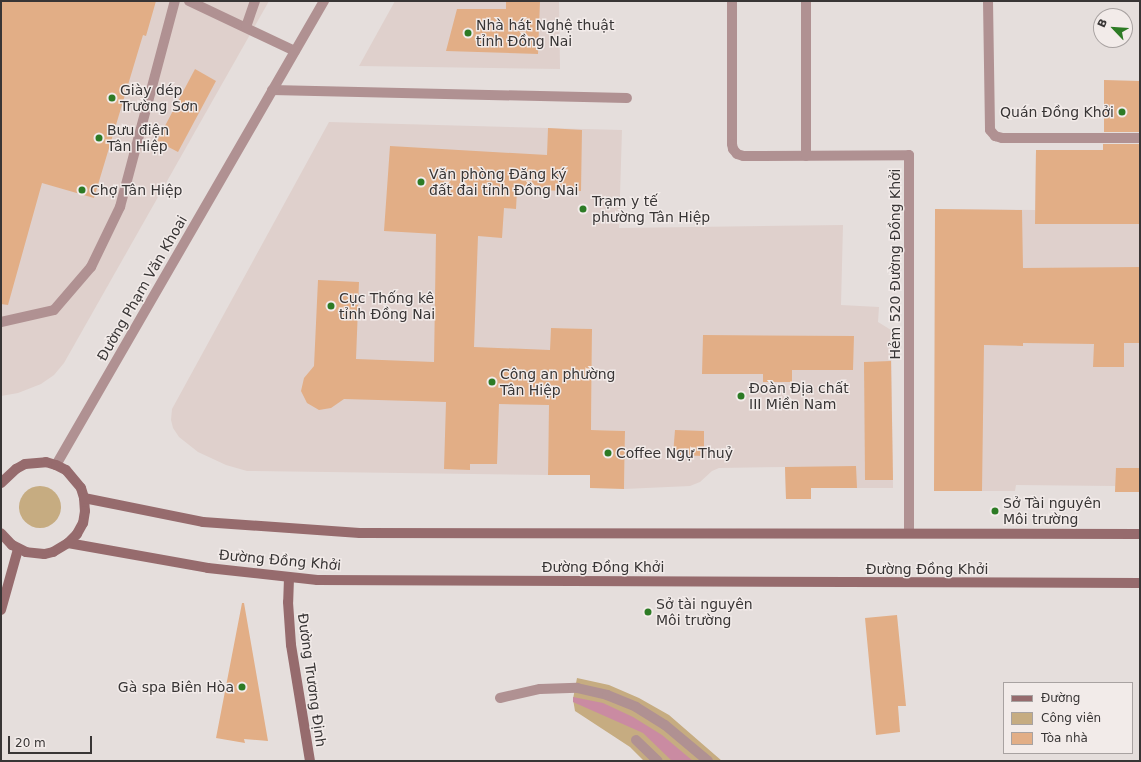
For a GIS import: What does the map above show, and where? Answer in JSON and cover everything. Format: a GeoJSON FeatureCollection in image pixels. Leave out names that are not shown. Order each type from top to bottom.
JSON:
{"type":"FeatureCollection","features":[{"type":"Feature","properties":{"kind":"main road"},"geometry":{"type":"LineString","coordinates":[[1,483],[4,474],[25,464],[36,462],[56,465],[66,470],[81,488],[84,498],[85,511],[77,534],[61,548],[44,554],[26,552],[18,549],[6,540],[1,532]]}},
{"type":"Feature","properties":{"kind":"main road"},"geometry":{"type":"LineString","coordinates":[[84,498],[203,522],[360,533],[1140,534]]}},
{"type":"Feature","properties":{"kind":"main road","name":"Đường Đồng Khởi"},"geometry":{"type":"LineString","coordinates":[[68,543],[177,563],[289,578],[347,580],[1140,583]]}},
{"type":"Feature","properties":{"kind":"main road"},"geometry":{"type":"LineString","coordinates":[[1,610],[18,549]]}},
{"type":"Feature","properties":{"kind":"main road","name":"Đường Trương Định"},"geometry":{"type":"LineString","coordinates":[[289,578],[288,602],[291,645],[310,761]]}},
{"type":"Feature","properties":{"kind":"street"},"geometry":{"type":"LineString","coordinates":[[1,322],[54,310],[90,267],[120,207],[175,1]]}},
{"type":"Feature","properties":{"kind":"street"},"geometry":{"type":"LineString","coordinates":[[189,1],[295,51]]}},
{"type":"Feature","properties":{"kind":"street"},"geometry":{"type":"LineString","coordinates":[[246,27],[255,1]]}},
{"type":"Feature","properties":{"kind":"street","name":"Đường Phạm Văn Khoai"},"geometry":{"type":"LineString","coordinates":[[56,465],[324,1]]}},
{"type":"Feature","properties":{"kind":"street","name":"Hẻm 520 Đường Đồng Khởi"},"geometry":{"type":"LineString","coordinates":[[732,1],[733,149],[737,154],[743,156],[909,155],[909,533]]}},
{"type":"Feature","properties":{"kind":"street"},"geometry":{"type":"LineString","coordinates":[[806,1],[806,156]]}},
{"type":"Feature","properties":{"kind":"street"},"geometry":{"type":"LineString","coordinates":[[988,1],[990,130],[995,136],[1002,138],[1140,138]]}},
{"type":"Feature","properties":{"kind":"street"},"geometry":{"type":"LineString","coordinates":[[272,90],[627,98]]}},
{"type":"Feature","properties":{"kind":"street"},"geometry":{"type":"LineString","coordinates":[[500,698],[540,689],[577,688],[607,695],[636,707],[665,725],[708,761]]}},
{"type":"Feature","properties":{"kind":"street"},"geometry":{"type":"LineString","coordinates":[[636,740],[658,761]]}},
{"type":"Feature","properties":{"kind":"shaded area","name":"Chợ Tân Hiệp"},"geometry":{"type":"Polygon","coordinates":[[[1,1],[269,1],[64,363],[54,375],[41,384],[18,393],[1,396],[1,1]]]}},
{"type":"Feature","properties":{"kind":"shaded area","name":"Nhà hát Nghệ thuật tỉnh Đồng Nai"},"geometry":{"type":"Polygon","coordinates":[[[395,1],[559,1],[560,69],[359,66],[395,1]]]}},
{"type":"Feature","properties":{"kind":"shaded area"},"geometry":{"type":"Polygon","coordinates":[[[329,122],[622,130],[619,228],[843,225],[841,305],[879,307],[878,322],[891,330],[893,488],[811,488],[811,499],[786,499],[785,467],[719,468],[712,471],[700,482],[690,486],[624,489],[625,431],[591,430],[592,329],[551,328],[548,475],[247,471],[226,465],[198,452],[179,437],[173,428],[171,420],[172,409],[329,122]]]}},
{"type":"Feature","properties":{"kind":"shaded area"},"geometry":{"type":"Polygon","coordinates":[[[1036,150],[1140,150],[1140,492],[1116,492],[1115,486],[1016,485],[1015,491],[982,491],[935,302],[935,209],[1035,210],[1036,150]]]}},
{"type":"Feature","properties":{"kind":"shaded area"},"geometry":{"type":"Polygon","coordinates":[[[573,697],[603,703],[633,717],[662,735],[693,761],[672,761],[643,733],[573,702],[573,697]]]}},
{"type":"Feature","properties":{"kind":"green space"},"geometry":{"type":"Polygon","coordinates":[[[36,486],[44,486],[52,489],[58,495],[61,507],[58,519],[52,525],[44,528],[36,528],[28,525],[22,519],[19,511],[19,503],[22,495],[28,489],[36,486]]]}},
{"type":"Feature","properties":{"kind":"green space"},"geometry":{"type":"Polygon","coordinates":[[[577,678],[609,685],[639,698],[669,715],[722,761],[644,761],[630,747],[575,711],[573,699],[577,678]]]}},
{"type":"Feature","properties":{"kind":"building"},"geometry":{"type":"Polygon","coordinates":[[[1,1],[156,1],[146,36],[143,35],[94,198],[42,183],[8,305],[1,304],[1,1]]]}},
{"type":"Feature","properties":{"kind":"building"},"geometry":{"type":"Polygon","coordinates":[[[506,1],[540,1],[538,54],[446,51],[457,9],[506,9],[506,1]]]}},
{"type":"Feature","properties":{"kind":"building"},"geometry":{"type":"Polygon","coordinates":[[[195,69],[216,81],[178,152],[157,141],[195,69]]]}},
{"type":"Feature","properties":{"kind":"building"},"geometry":{"type":"Polygon","coordinates":[[[1104,80],[1140,81],[1140,132],[1104,132],[1104,80]]]}},
{"type":"Feature","properties":{"kind":"building"},"geometry":{"type":"Polygon","coordinates":[[[548,128],[582,130],[581,191],[517,190],[516,209],[504,208],[502,238],[478,236],[474,347],[550,350],[551,328],[592,329],[591,430],[625,431],[624,489],[590,488],[590,475],[548,475],[549,405],[499,404],[497,464],[470,464],[470,470],[444,469],[446,402],[344,399],[331,408],[319,410],[307,403],[301,391],[304,378],[314,366],[318,280],[359,282],[356,359],[434,362],[436,234],[384,231],[390,146],[547,155],[548,128]]]}},
{"type":"Feature","properties":{"kind":"building"},"geometry":{"type":"Polygon","coordinates":[[[1103,144],[1140,144],[1140,224],[1035,224],[1036,150],[1103,150],[1103,144]]]}},
{"type":"Feature","properties":{"kind":"building"},"geometry":{"type":"Polygon","coordinates":[[[935,209],[1022,210],[1023,268],[1140,267],[1140,343],[1124,343],[1124,367],[1093,367],[1094,344],[1023,343],[1023,346],[984,345],[982,491],[934,491],[935,209]]]}},
{"type":"Feature","properties":{"kind":"building"},"geometry":{"type":"Polygon","coordinates":[[[703,335],[854,336],[853,370],[792,370],[792,382],[763,382],[763,374],[702,374],[703,335]]]}},
{"type":"Feature","properties":{"kind":"building"},"geometry":{"type":"Polygon","coordinates":[[[891,361],[893,480],[865,480],[864,362],[891,361]]]}},
{"type":"Feature","properties":{"kind":"building"},"geometry":{"type":"Polygon","coordinates":[[[675,430],[704,431],[704,456],[673,455],[675,430]]]}},
{"type":"Feature","properties":{"kind":"building"},"geometry":{"type":"Polygon","coordinates":[[[856,466],[857,488],[811,488],[811,499],[786,499],[785,467],[856,466]]]}},
{"type":"Feature","properties":{"kind":"building"},"geometry":{"type":"Polygon","coordinates":[[[1116,468],[1139,468],[1139,492],[1115,492],[1116,468]]]}},
{"type":"Feature","properties":{"kind":"building","name":"Gà spa Biên Hòa"},"geometry":{"type":"Polygon","coordinates":[[[242,603],[244,603],[268,741],[244,739],[245,743],[216,738],[242,603]]]}},
{"type":"Feature","properties":{"kind":"building"},"geometry":{"type":"Polygon","coordinates":[[[897,615],[906,706],[898,706],[900,732],[876,735],[865,618],[897,615]]]}},
{"type":"Feature","properties":{"kind":"place","name":"Nhà hát Nghệ thuật tỉnh Đồng Nai"},"geometry":{"type":"Point","coordinates":[468,33]}},
{"type":"Feature","properties":{"kind":"place","name":"Giày dép Trường Sơn"},"geometry":{"type":"Point","coordinates":[112,98]}},
{"type":"Feature","properties":{"kind":"place","name":"Quán Đồng Khởi"},"geometry":{"type":"Point","coordinates":[1122,112]}},
{"type":"Feature","properties":{"kind":"place","name":"Bưu điện Tân Hiệp"},"geometry":{"type":"Point","coordinates":[99,138]}},
{"type":"Feature","properties":{"kind":"place","name":"Văn phòng Đăng ký đất đai tỉnh Đồng Nai"},"geometry":{"type":"Point","coordinates":[421,182]}},
{"type":"Feature","properties":{"kind":"place","name":"Chợ Tân Hiệp"},"geometry":{"type":"Point","coordinates":[82,190]}},
{"type":"Feature","properties":{"kind":"place","name":"Trạm y tế phường Tân Hiệp"},"geometry":{"type":"Point","coordinates":[583,209]}},
{"type":"Feature","properties":{"kind":"place","name":"Cục Thống kê tỉnh Đồng Nai"},"geometry":{"type":"Point","coordinates":[331,306]}},
{"type":"Feature","properties":{"kind":"place","name":"Công an phường Tân Hiệp"},"geometry":{"type":"Point","coordinates":[492,382]}},
{"type":"Feature","properties":{"kind":"place","name":"Đoàn Địa chất III Miền Nam"},"geometry":{"type":"Point","coordinates":[741,396]}},
{"type":"Feature","properties":{"kind":"place","name":"Coffee Ngự Thuỷ"},"geometry":{"type":"Point","coordinates":[608,453]}},
{"type":"Feature","properties":{"kind":"place","name":"Sở Tài nguyên Môi trường"},"geometry":{"type":"Point","coordinates":[995,511]}},
{"type":"Feature","properties":{"kind":"place","name":"Sở tài nguyên Môi trường"},"geometry":{"type":"Point","coordinates":[648,612]}},
{"type":"Feature","properties":{"kind":"place","name":"Gà spa Biên Hòa"},"geometry":{"type":"Point","coordinates":[242,687]}}]}
